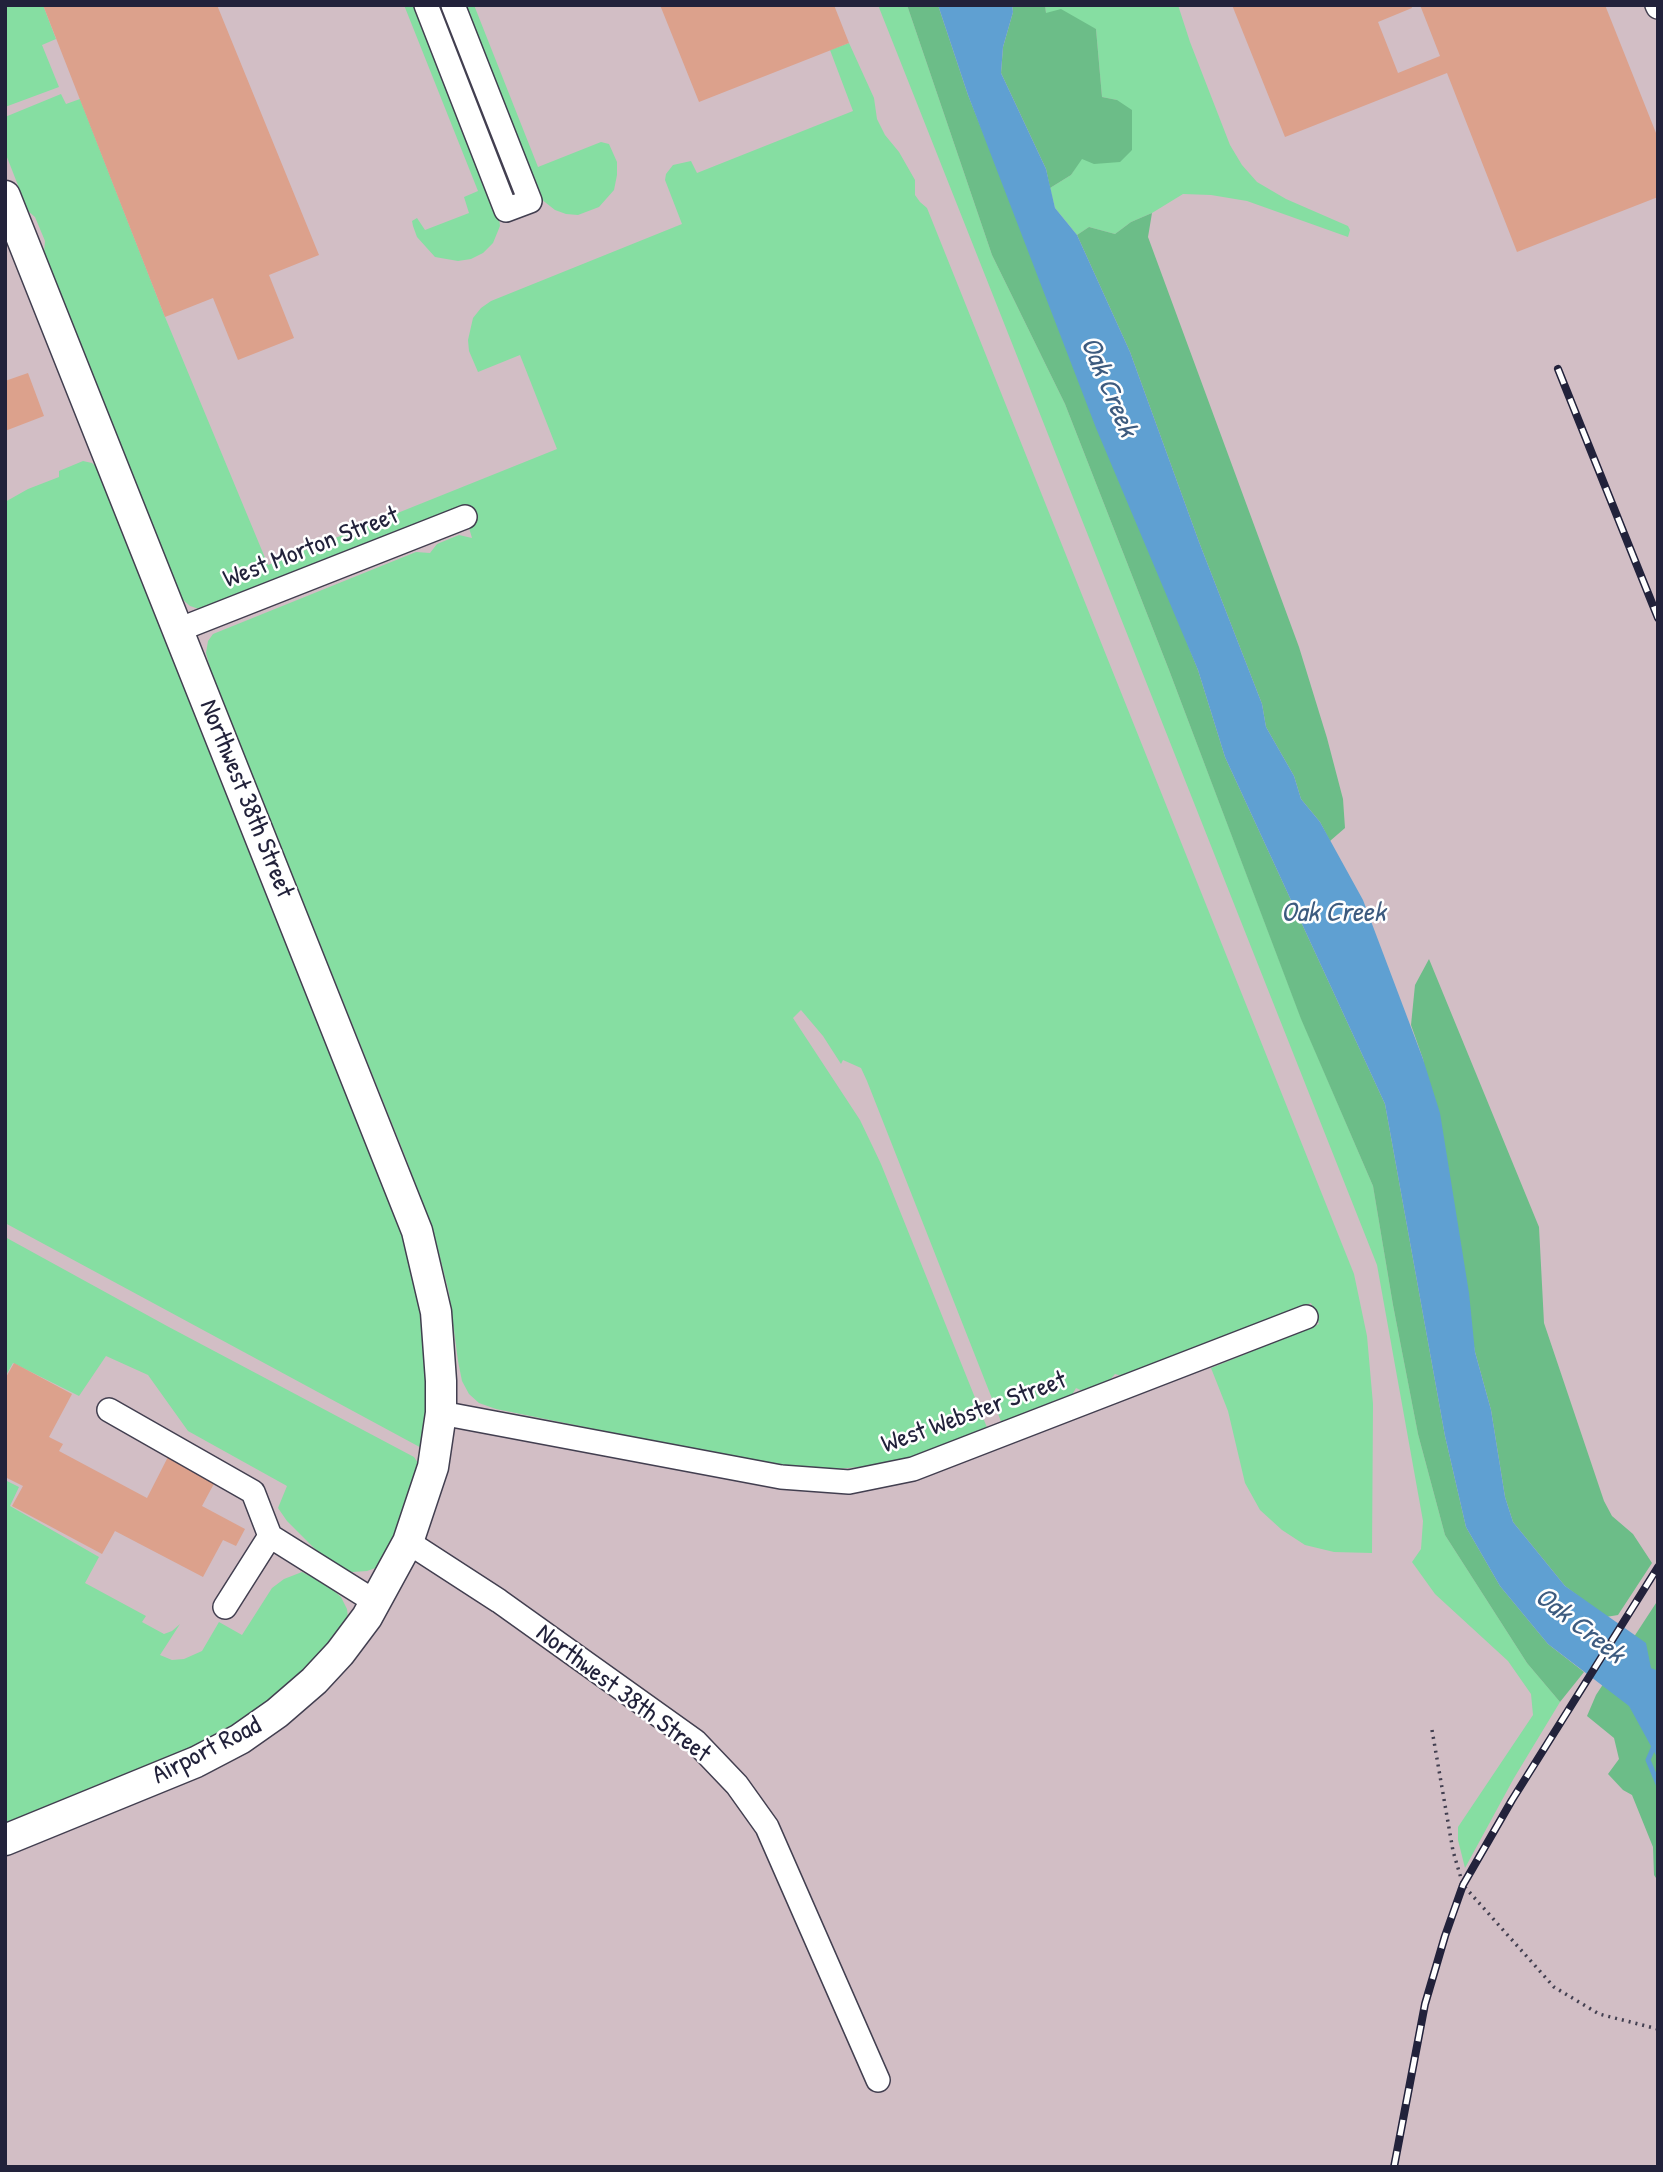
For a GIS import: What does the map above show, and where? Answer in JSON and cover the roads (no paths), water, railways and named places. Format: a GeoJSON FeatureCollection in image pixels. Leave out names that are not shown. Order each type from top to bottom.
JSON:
{"type":"FeatureCollection","features":[{"type":"Feature","properties":{"kind":"main road","name":"Northwest 38th Street"},"geometry":{"type":"LineString","coordinates":[[5,197],[417,1231],[436,1312],[440,1349],[441,1413]]}},
{"type":"Feature","properties":{"kind":"main road","name":"Airport Road"},"geometry":{"type":"LineString","coordinates":[[5,1840],[196,1762],[240,1738],[277,1713],[314,1681],[340,1653],[377,1603],[408,1542],[433,1467],[441,1413]]}},
{"type":"Feature","properties":{"kind":"street"},"geometry":{"type":"LineString","coordinates":[[426,5],[506,210],[530,201],[453,5]]}},
{"type":"Feature","properties":{"kind":"street","name":"West Morton Street"},"geometry":{"type":"LineString","coordinates":[[178,630],[465,517]]}},
{"type":"Feature","properties":{"kind":"street","name":"West Webster Street"},"geometry":{"type":"LineString","coordinates":[[441,1413],[781,1477],[849,1482],[913,1469],[1306,1317]]}},
{"type":"Feature","properties":{"kind":"street"},"geometry":{"type":"LineString","coordinates":[[109,1410],[253,1492],[270,1536],[377,1603]]}},
{"type":"Feature","properties":{"kind":"street"},"geometry":{"type":"LineString","coordinates":[[225,1606],[270,1536]]}},
{"type":"Feature","properties":{"kind":"street","name":"Northwest 38th Street"},"geometry":{"type":"LineString","coordinates":[[408,1542],[499,1601],[695,1741],[737,1785],[767,1828],[878,2080]]}},
{"type":"Feature","properties":{"kind":"water","name":"Oak Creek"},"geometry":{"type":"Polygon","coordinates":[[[938,5],[1012,5],[1013,12],[1003,47],[1001,73],[1046,169],[1055,208],[1077,235],[1130,352],[1199,542],[1262,704],[1266,727],[1294,776],[1301,799],[1320,822],[1363,900],[1423,1059],[1440,1113],[1469,1293],[1475,1352],[1491,1410],[1505,1497],[1513,1522],[1565,1586],[1646,1643],[1651,1668],[1658,1671],[1658,1759],[1629,1706],[1548,1644],[1500,1586],[1466,1527],[1445,1436],[1385,1104],[1225,757],[1198,670],[1096,428],[968,95],[938,5]]]}},
{"type":"Feature","properties":{"kind":"waterway"},"geometry":{"type":"LineString","coordinates":[[1658,1737],[1648,1760],[1658,1784]]}},
{"type":"Feature","properties":{"kind":"railway"},"geometry":{"type":"LineString","coordinates":[[1558,369],[1658,618]]}},
{"type":"Feature","properties":{"kind":"railway"},"geometry":{"type":"LineString","coordinates":[[1394,2167],[1425,2004],[1463,1885],[1512,1800],[1658,1567]]}}]}
